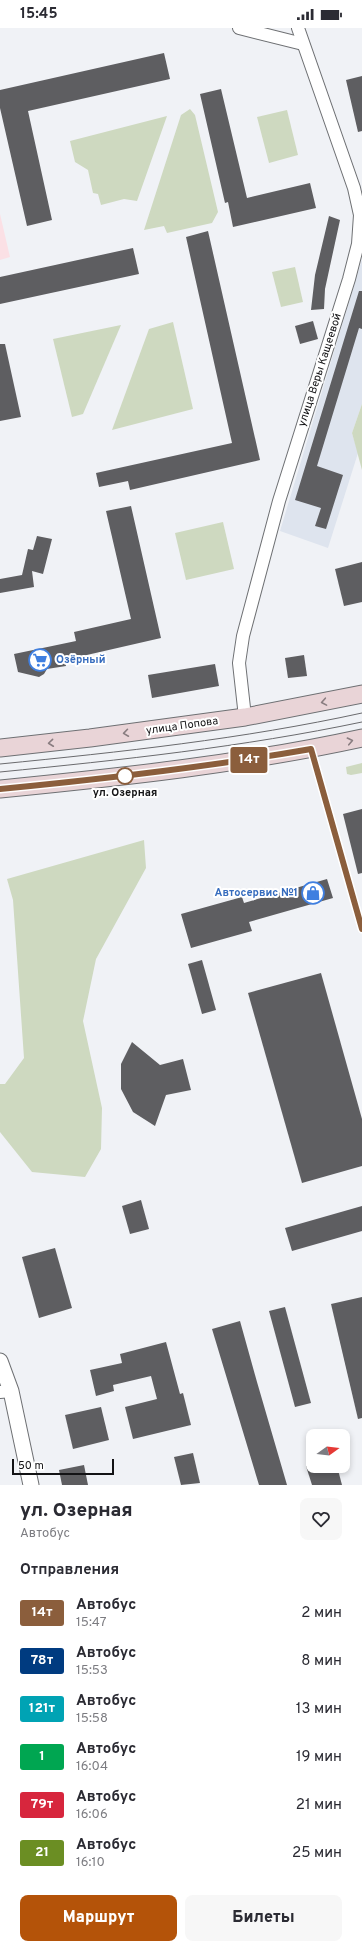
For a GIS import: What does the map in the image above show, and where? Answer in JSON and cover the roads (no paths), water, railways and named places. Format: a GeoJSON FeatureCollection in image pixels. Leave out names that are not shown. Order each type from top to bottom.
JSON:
{"type":"FeatureCollection","features":[{"type":"Feature","properties":{"kind":"main road","name":"улица Попова"},"geometry":{"type":"LineString","coordinates":[[0,748],[90,738],[245,717],[362,694]]}},
{"type":"Feature","properties":{"kind":"main road"},"geometry":{"type":"LineString","coordinates":[[0,788],[130,775],[250,760],[362,738]]}},
{"type":"Feature","properties":{"kind":"street"},"geometry":{"type":"LineString","coordinates":[[239,28],[303,44]]}},
{"type":"Feature","properties":{"kind":"street","name":"улица Веры Кащеевой"},"geometry":{"type":"LineString","coordinates":[[245,717],[239,664],[243,636],[279,501],[349,279],[358,244],[360,215],[354,188],[298,28]]}},
{"type":"Feature","properties":{"kind":"street"},"geometry":{"type":"LineString","coordinates":[[0,1361],[5,1392],[31,1485]]}},
{"type":"Feature","properties":{"kind":"tram line"},"geometry":{"type":"LineString","coordinates":[[0,764],[182,744],[272,730],[362,713]]}},
{"type":"Feature","properties":{"kind":"tram line"},"geometry":{"type":"LineString","coordinates":[[0,772],[91,763],[227,746],[362,722]]}},
{"type":"Feature","properties":{"kind":"place","name":"Озёрный"},"geometry":{"type":"Point","coordinates":[40,660]}},
{"type":"Feature","properties":{"kind":"place","name":"ул. Озерная"},"geometry":{"type":"Point","coordinates":[125,776]}},
{"type":"Feature","properties":{"kind":"place","name":"Автосервис №1"},"geometry":{"type":"Point","coordinates":[313,893]}}]}
